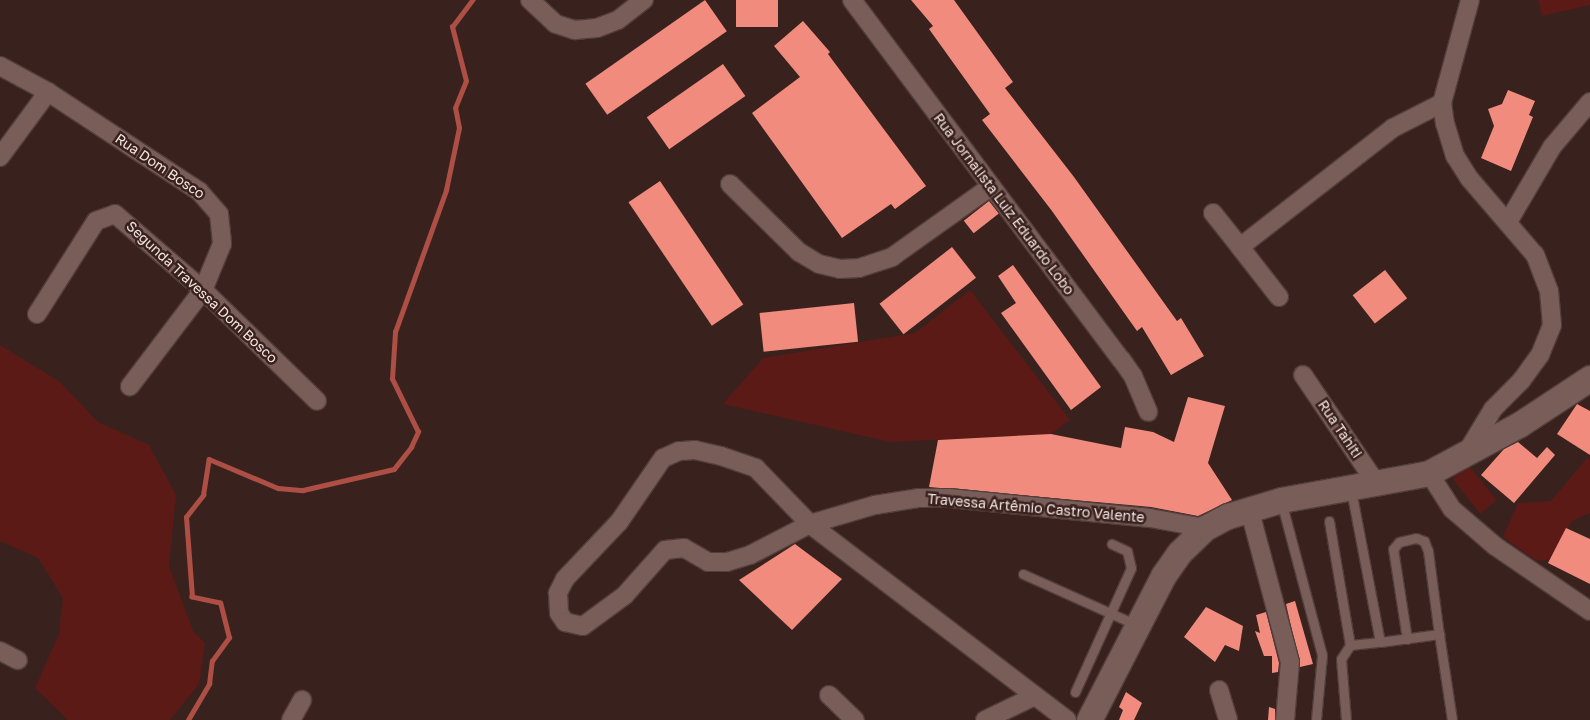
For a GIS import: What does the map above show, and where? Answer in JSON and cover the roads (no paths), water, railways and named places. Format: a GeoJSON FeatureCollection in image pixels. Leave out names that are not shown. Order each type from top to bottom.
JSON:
{"type":"FeatureCollection","features":[{"type":"Feature","properties":{"kind":"main road"},"geometry":{"type":"LineString","coordinates":[[1097,716],[1138,625],[1171,563],[1205,528],[1250,508],[1281,500],[1430,474],[1464,457],[1543,410],[1590,378]]}},
{"type":"Feature","properties":{"kind":"street"},"geometry":{"type":"LineString","coordinates":[[530,0],[556,24],[575,30],[597,28],[618,20],[644,0]]}},
{"type":"Feature","properties":{"kind":"street","name":"Rua Jornalista Luiz Eduardo Lobo"},"geometry":{"type":"LineString","coordinates":[[852,0],[1133,376],[1148,412]]}},
{"type":"Feature","properties":{"kind":"street"},"geometry":{"type":"LineString","coordinates":[[1464,457],[1493,409],[1522,381],[1540,356],[1552,325],[1549,291],[1544,272],[1535,255],[1469,178],[1456,156],[1442,103],[1470,0]]}},
{"type":"Feature","properties":{"kind":"street","name":"Rua Dom Bosco"},"geometry":{"type":"LineString","coordinates":[[0,66],[48,92],[211,201],[219,214],[222,244],[203,290],[130,386]]}},
{"type":"Feature","properties":{"kind":"street"},"geometry":{"type":"LineString","coordinates":[[0,157],[48,92]]}},
{"type":"Feature","properties":{"kind":"street"},"geometry":{"type":"LineString","coordinates":[[1508,222],[1552,147],[1590,102]]}},
{"type":"Feature","properties":{"kind":"street"},"geometry":{"type":"LineString","coordinates":[[1240,247],[1393,128],[1442,103]]}},
{"type":"Feature","properties":{"kind":"street"},"geometry":{"type":"LineString","coordinates":[[730,184],[799,252],[819,264],[840,269],[859,268],[892,257],[990,187]]}},
{"type":"Feature","properties":{"kind":"street"},"geometry":{"type":"LineString","coordinates":[[1213,213],[1279,297]]}},
{"type":"Feature","properties":{"kind":"street","name":"Segunda Travessa Dom Bosco"},"geometry":{"type":"LineString","coordinates":[[36,314],[96,221],[115,214],[121,216],[203,290],[318,401]]}},
{"type":"Feature","properties":{"kind":"street","name":"Rua Tahiti"},"geometry":{"type":"LineString","coordinates":[[1304,375],[1376,483]]}},
{"type":"Feature","properties":{"kind":"street","name":"Travessa Artêmio Castro Valente"},"geometry":{"type":"LineString","coordinates":[[1067,720],[810,524],[756,468],[695,450],[679,451],[663,458],[619,522],[565,579],[558,593],[559,613],[565,622],[575,626],[589,624],[625,595],[665,550],[684,548],[708,562],[727,562],[750,556],[810,524],[896,501],[949,498],[1150,518],[1205,528]]}},
{"type":"Feature","properties":{"kind":"street"},"geometry":{"type":"LineString","coordinates":[[1430,474],[1452,509],[1495,546],[1590,611]]}},
{"type":"Feature","properties":{"kind":"street"},"geometry":{"type":"LineString","coordinates":[[1250,508],[1290,662],[1285,720]]}},
{"type":"Feature","properties":{"kind":"street"},"geometry":{"type":"LineString","coordinates":[[0,651],[18,660]]}},
{"type":"Feature","properties":{"kind":"street"},"geometry":{"type":"LineString","coordinates":[[1219,690],[1228,720]]}},
{"type":"Feature","properties":{"kind":"street"},"geometry":{"type":"LineString","coordinates":[[829,695],[855,720]]}},
{"type":"Feature","properties":{"kind":"street"},"geometry":{"type":"LineString","coordinates":[[985,720],[1035,696]]}},
{"type":"Feature","properties":{"kind":"street"},"geometry":{"type":"LineString","coordinates":[[291,720],[302,700]]}},
{"type":"Feature","properties":{"kind":"lane"},"geometry":{"type":"LineString","coordinates":[[1350,487],[1380,642]]}},
{"type":"Feature","properties":{"kind":"lane"},"geometry":{"type":"LineString","coordinates":[[1281,500],[1322,655],[1316,720]]}},
{"type":"Feature","properties":{"kind":"lane"},"geometry":{"type":"LineString","coordinates":[[1329,521],[1350,645],[1341,659],[1346,720]]}},
{"type":"Feature","properties":{"kind":"lane"},"geometry":{"type":"LineString","coordinates":[[1407,638],[1393,549],[1399,542],[1416,538],[1424,541],[1428,550],[1452,720]]}},
{"type":"Feature","properties":{"kind":"lane"},"geometry":{"type":"LineString","coordinates":[[1075,692],[1132,561],[1127,552],[1112,544]]}},
{"type":"Feature","properties":{"kind":"lane"},"geometry":{"type":"LineString","coordinates":[[1023,574],[1138,625]]}},
{"type":"Feature","properties":{"kind":"lane"},"geometry":{"type":"LineString","coordinates":[[1350,645],[1439,634]]}},
{"type":"Feature","properties":{"kind":"waterway"},"geometry":{"type":"LineString","coordinates":[[188,720],[209,684],[212,661],[229,638],[220,603],[192,597],[186,517],[203,495],[209,459],[278,488],[303,490],[394,469],[411,447],[418,432],[392,379],[395,332],[446,190],[459,128],[455,108],[466,81],[452,27],[472,0]]}}]}
